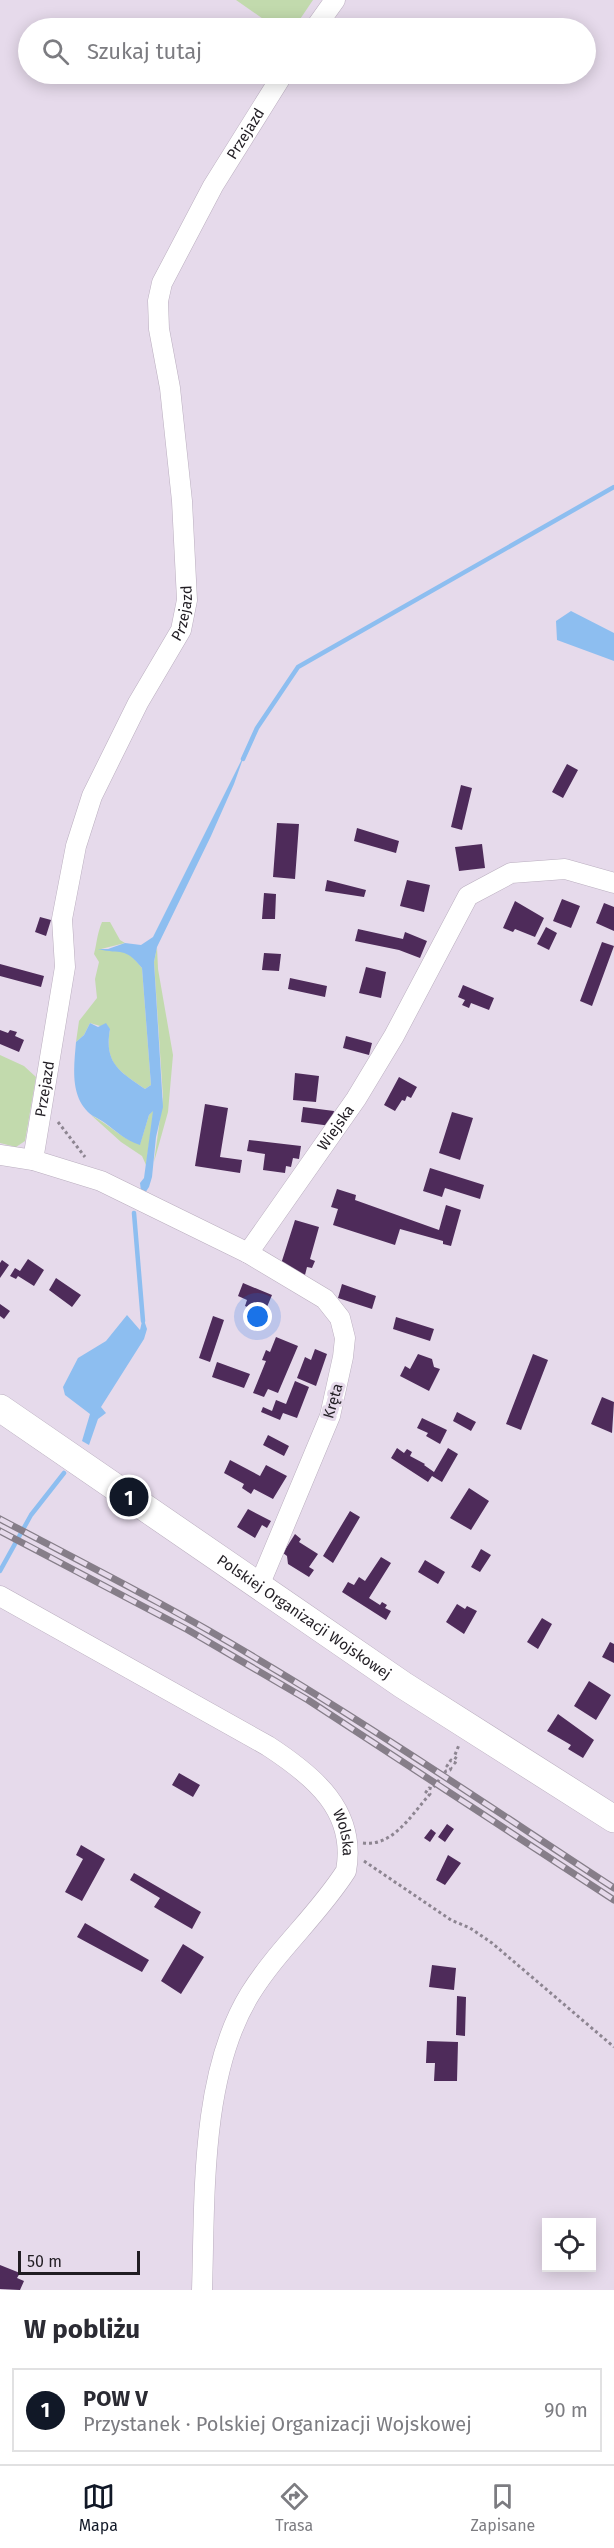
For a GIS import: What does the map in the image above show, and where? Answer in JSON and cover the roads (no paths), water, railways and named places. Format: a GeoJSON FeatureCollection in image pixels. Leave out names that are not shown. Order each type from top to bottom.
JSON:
{"type":"FeatureCollection","features":[{"type":"Feature","properties":{"kind":"main road","name":"Polskiej Organizacji Wojskowej"},"geometry":{"type":"LineString","coordinates":[[0,1408],[403,1685],[614,1819]]}},
{"type":"Feature","properties":{"kind":"street"},"geometry":{"type":"LineString","coordinates":[[322,18],[335,0]]}},
{"type":"Feature","properties":{"kind":"street","name":"Przejazd"},"geometry":{"type":"LineString","coordinates":[[33,1160],[65,967],[62,919],[76,846],[98,786],[138,703],[181,630],[187,600],[182,501],[170,388],[159,329],[158,301],[162,283],[213,186],[277,84]]}},
{"type":"Feature","properties":{"kind":"street","name":"Wiejska"},"geometry":{"type":"LineString","coordinates":[[248,1253],[356,1099],[393,1036],[468,896],[511,873],[565,869],[614,883]]}},
{"type":"Feature","properties":{"kind":"street"},"geometry":{"type":"LineString","coordinates":[[0,1155],[33,1160],[101,1181],[248,1253]]}},
{"type":"Feature","properties":{"kind":"street","name":"Kręta"},"geometry":{"type":"LineString","coordinates":[[248,1253],[326,1299],[339,1318],[345,1338],[338,1385],[330,1416],[259,1586]]}},
{"type":"Feature","properties":{"kind":"street","name":"Wolska"},"geometry":{"type":"LineString","coordinates":[[0,1596],[268,1746],[296,1764],[333,1802],[349,1845],[346,1871],[249,1994],[233,2029],[219,2074],[210,2122],[202,2290]]}},
{"type":"Feature","properties":{"kind":"water"},"geometry":{"type":"Polygon","coordinates":[[[571,611],[614,633],[614,661],[557,640],[556,621],[571,611]]]}},
{"type":"Feature","properties":{"kind":"water"},"geometry":{"type":"Polygon","coordinates":[[[245,753],[211,836],[157,947],[154,962],[163,1107],[156,1137],[152,1177],[145,1193],[141,1191],[140,1183],[144,1178],[153,1111],[149,1115],[140,1145],[125,1138],[85,1109],[80,1101],[75,1082],[76,1042],[84,1035],[90,1023],[98,1027],[106,1023],[110,1029],[109,1050],[115,1065],[145,1089],[151,1085],[142,968],[126,954],[98,949],[108,949],[125,943],[141,945],[153,937],[245,753]]]}},
{"type":"Feature","properties":{"kind":"water"},"geometry":{"type":"Polygon","coordinates":[[[127,1315],[140,1330],[143,1317],[147,1329],[144,1339],[101,1407],[106,1413],[98,1419],[89,1445],[82,1441],[90,1414],[65,1395],[63,1387],[78,1358],[106,1341],[127,1315]]]}},
{"type":"Feature","properties":{"kind":"waterway"},"geometry":{"type":"LineString","coordinates":[[243,759],[257,728],[298,667],[614,487]]}},
{"type":"Feature","properties":{"kind":"waterway"},"geometry":{"type":"LineString","coordinates":[[134,1213],[143,1321]]}},
{"type":"Feature","properties":{"kind":"waterway"},"geometry":{"type":"LineString","coordinates":[[0,1571],[31,1515],[64,1473]]}},
{"type":"Feature","properties":{"kind":"railway"},"geometry":{"type":"LineString","coordinates":[[0,1519],[163,1605],[304,1687],[614,1888]]}},
{"type":"Feature","properties":{"kind":"railway"},"geometry":{"type":"LineString","coordinates":[[0,1531],[188,1630],[308,1700],[614,1900]]}},
{"type":"Feature","properties":{"kind":"place","name":"POW V"},"geometry":{"type":"Point","coordinates":[129,1497]}}]}
